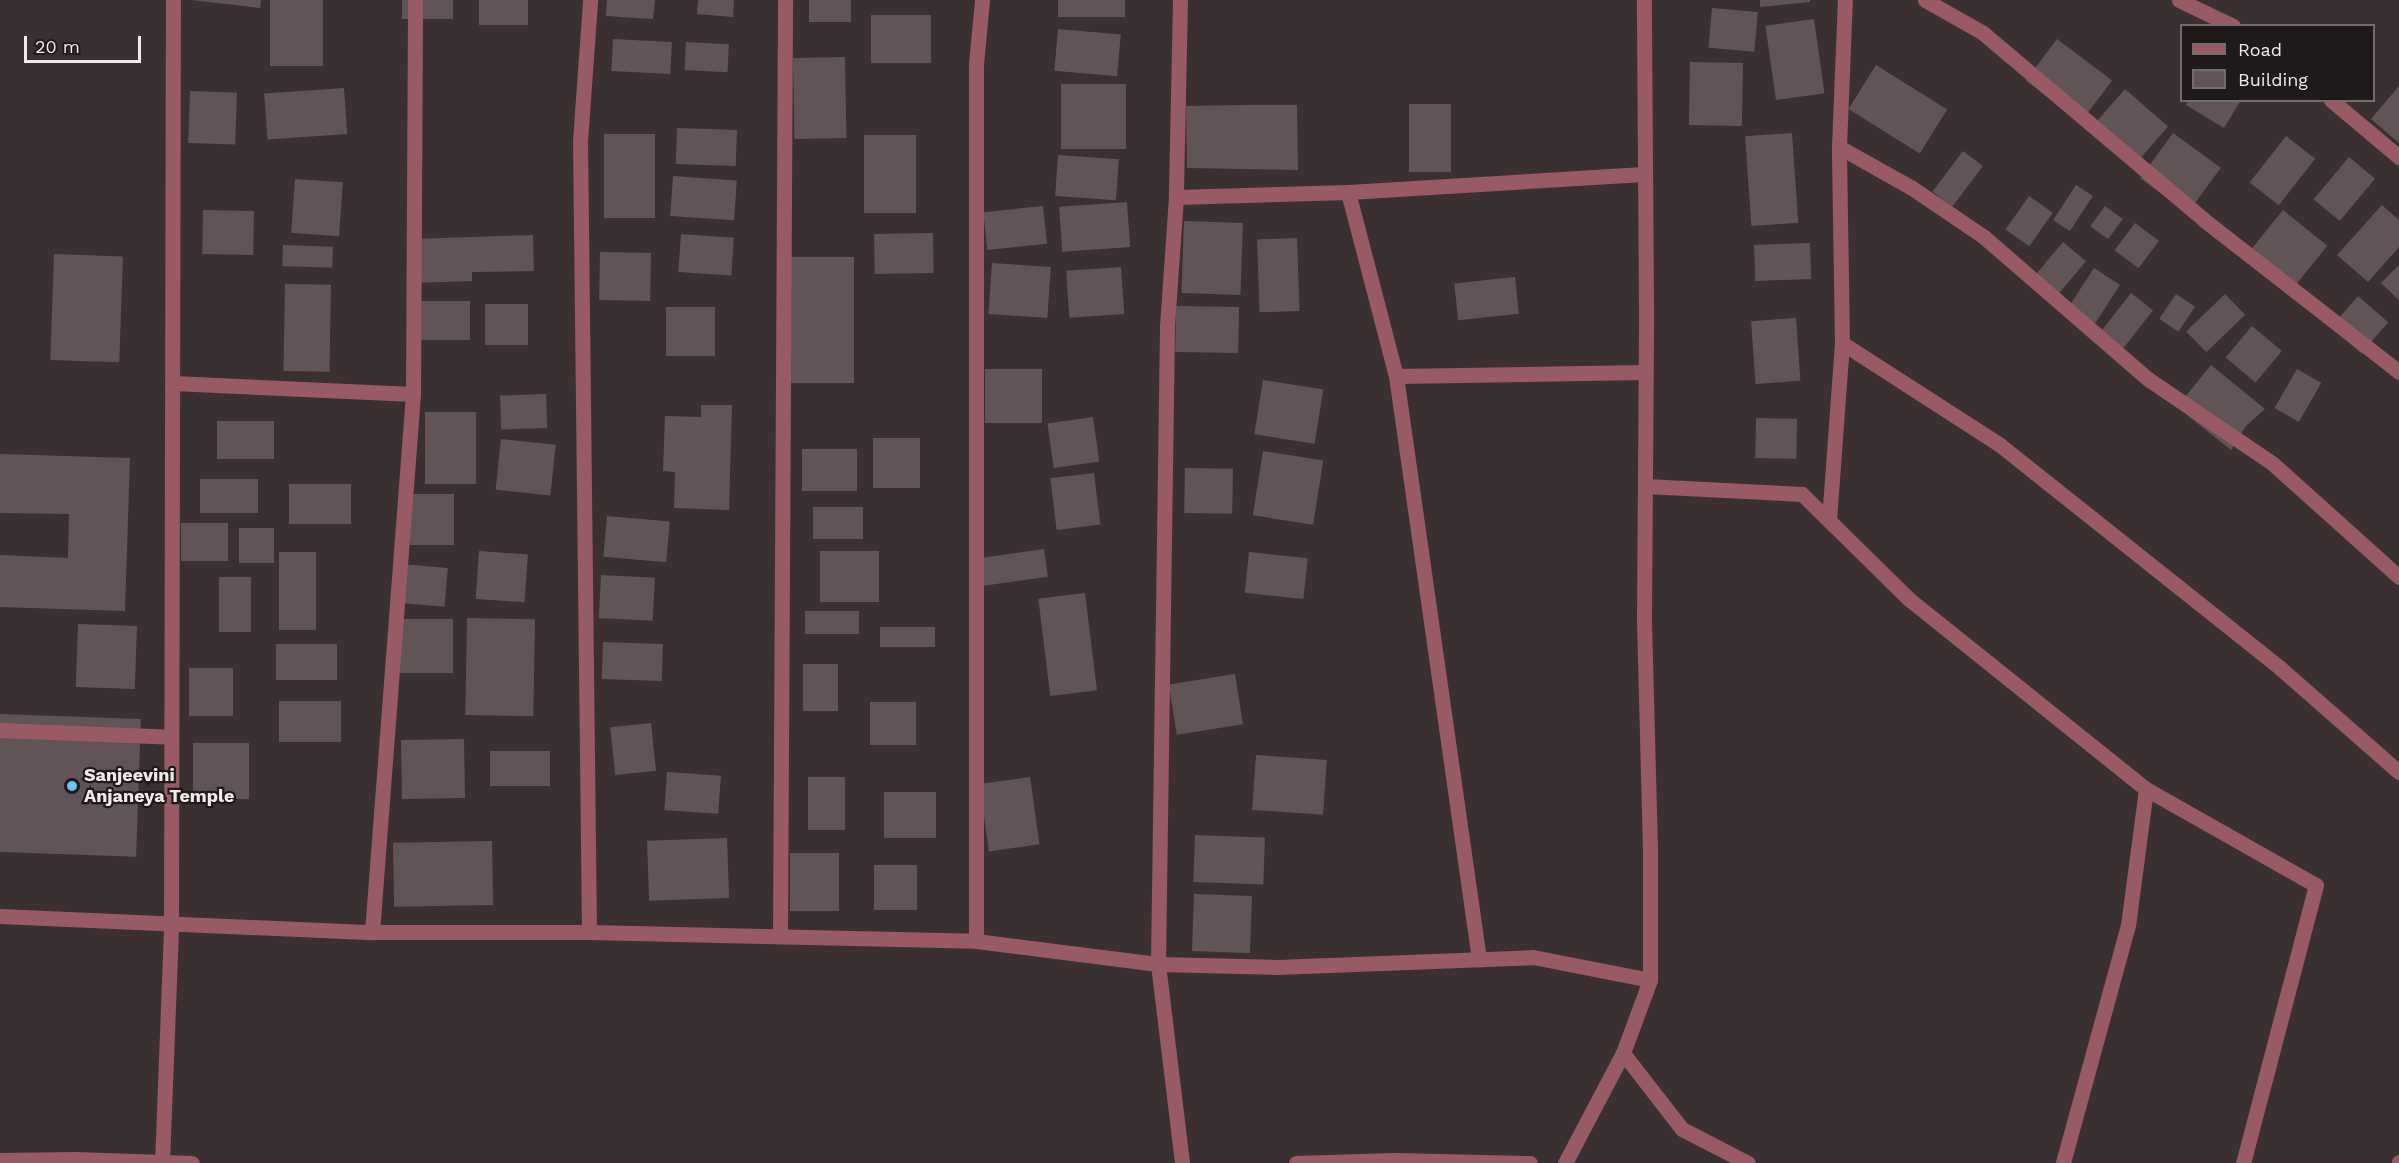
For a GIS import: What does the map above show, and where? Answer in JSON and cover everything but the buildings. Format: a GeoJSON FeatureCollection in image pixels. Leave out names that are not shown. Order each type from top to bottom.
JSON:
{"type":"FeatureCollection","features":[{"type":"Feature","properties":{"kind":"street"},"geometry":{"type":"LineString","coordinates":[[162,1162],[171,924],[173,0]]}},
{"type":"Feature","properties":{"kind":"street"},"geometry":{"type":"LineString","coordinates":[[372,932],[413,394],[415,0]]}},
{"type":"Feature","properties":{"kind":"street"},"geometry":{"type":"LineString","coordinates":[[589,932],[580,141],[590,0]]}},
{"type":"Feature","properties":{"kind":"street"},"geometry":{"type":"LineString","coordinates":[[780,936],[785,0]]}},
{"type":"Feature","properties":{"kind":"street"},"geometry":{"type":"LineString","coordinates":[[976,941],[976,64],[982,0]]}},
{"type":"Feature","properties":{"kind":"street"},"geometry":{"type":"LineString","coordinates":[[1180,0],[1176,197],[1167,327],[1158,964],[1182,1163]]}},
{"type":"Feature","properties":{"kind":"street"},"geometry":{"type":"LineString","coordinates":[[1565,1163],[1623,1053],[1650,980],[1650,850],[1644,618],[1644,0]]}},
{"type":"Feature","properties":{"kind":"street"},"geometry":{"type":"LineString","coordinates":[[1828,520],[1842,343],[1839,147],[1845,0]]}},
{"type":"Feature","properties":{"kind":"street"},"geometry":{"type":"LineString","coordinates":[[1925,0],[1983,33],[2204,220],[2399,372]]}},
{"type":"Feature","properties":{"kind":"street"},"geometry":{"type":"LineString","coordinates":[[2178,0],[2229,24]]}},
{"type":"Feature","properties":{"kind":"street"},"geometry":{"type":"LineString","coordinates":[[2333,102],[2399,157]]}},
{"type":"Feature","properties":{"kind":"street"},"geometry":{"type":"LineString","coordinates":[[1839,147],[1912,188],[1984,237],[2148,379],[2272,463],[2399,577]]}},
{"type":"Feature","properties":{"kind":"street"},"geometry":{"type":"LineString","coordinates":[[1176,197],[1348,192],[1643,174]]}},
{"type":"Feature","properties":{"kind":"street"},"geometry":{"type":"LineString","coordinates":[[1348,192],[1396,376],[1479,959]]}},
{"type":"Feature","properties":{"kind":"street"},"geometry":{"type":"LineString","coordinates":[[1842,343],[2000,445],[2280,668],[2399,772]]}},
{"type":"Feature","properties":{"kind":"street"},"geometry":{"type":"LineString","coordinates":[[1396,376],[1645,372]]}},
{"type":"Feature","properties":{"kind":"street"},"geometry":{"type":"LineString","coordinates":[[172,383],[413,394]]}},
{"type":"Feature","properties":{"kind":"street"},"geometry":{"type":"LineString","coordinates":[[1645,486],[1802,494],[1910,600],[2146,789],[2316,885],[2243,1163]]}},
{"type":"Feature","properties":{"kind":"street"},"geometry":{"type":"LineString","coordinates":[[0,730],[171,737]]}},
{"type":"Feature","properties":{"kind":"street"},"geometry":{"type":"LineString","coordinates":[[2063,1163],[2128,925],[2146,789]]}},
{"type":"Feature","properties":{"kind":"street"},"geometry":{"type":"LineString","coordinates":[[0,916],[372,932],[589,932],[976,941],[1158,964],[1277,967],[1533,957],[1650,980]]}},
{"type":"Feature","properties":{"kind":"street"},"geometry":{"type":"LineString","coordinates":[[1623,1053],[1682,1129],[1748,1163]]}},
{"type":"Feature","properties":{"kind":"street"},"geometry":{"type":"LineString","coordinates":[[0,1160],[192,1163]]}},
{"type":"Feature","properties":{"kind":"street"},"geometry":{"type":"LineString","coordinates":[[1296,1163],[1394,1160],[1530,1163]]}},
{"type":"Feature","properties":{"kind":"place","name":"Sanjeevini Anjaneya Temple"},"geometry":{"type":"Point","coordinates":[72,786]}}]}
